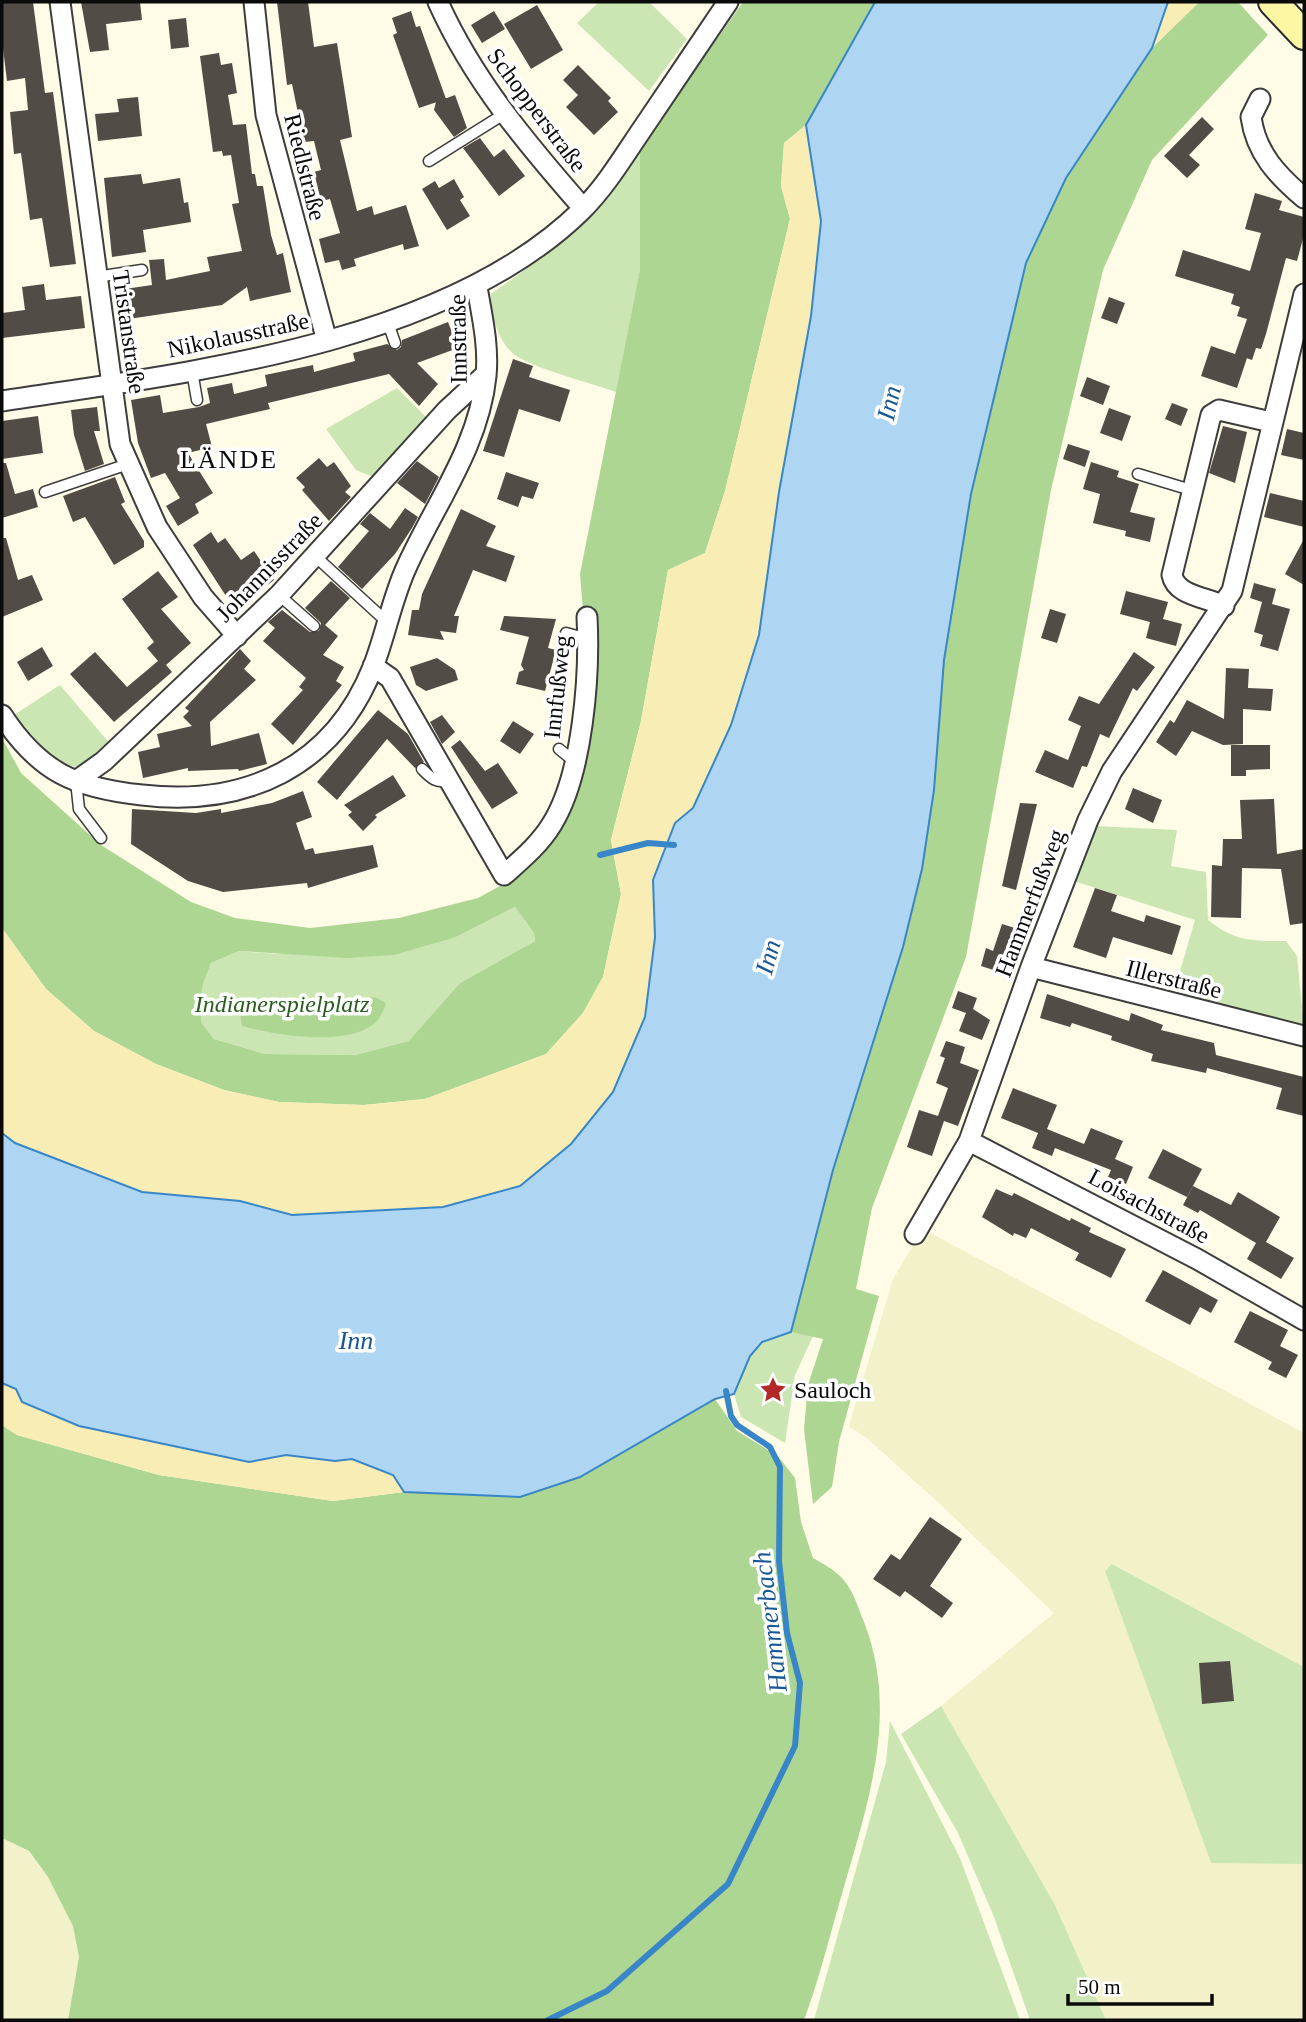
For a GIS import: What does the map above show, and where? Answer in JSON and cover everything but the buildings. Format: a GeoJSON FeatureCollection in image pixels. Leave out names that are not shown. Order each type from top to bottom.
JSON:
{"type":"FeatureCollection","features":[{"type":"Feature","properties":{"kind":"main road"},"geometry":{"type":"LineString","coordinates":[[1273,2],[1304,35]]}},
{"type":"Feature","properties":{"kind":"street","name":"Tristanstraße"},"geometry":{"type":"LineString","coordinates":[[60,2],[120,444],[157,527],[203,597],[237,636]]}},
{"type":"Feature","properties":{"kind":"street","name":"Riedlstraße"},"geometry":{"type":"LineString","coordinates":[[254,2],[266,115],[280,175],[327,341]]}},
{"type":"Feature","properties":{"kind":"street","name":"Schopperstraße"},"geometry":{"type":"LineString","coordinates":[[438,2],[464,54],[504,114],[583,208]]}},
{"type":"Feature","properties":{"kind":"street","name":"Innstraße"},"geometry":{"type":"LineString","coordinates":[[2,715],[36,759],[76,781],[125,793],[178,796],[252,785],[277,777],[300,764],[321,746],[346,716],[373,666],[401,578],[464,453],[478,414],[486,374],[484,331],[477,287],[539,248],[583,208],[612,173],[728,2]]}},
{"type":"Feature","properties":{"kind":"street"},"geometry":{"type":"LineString","coordinates":[[1260,99],[1251,117],[1260,150],[1276,172],[1304,198]]}},
{"type":"Feature","properties":{"kind":"street","name":"Nikolausstraße"},"geometry":{"type":"LineString","coordinates":[[2,401],[192,371],[327,341],[477,287]]}},
{"type":"Feature","properties":{"kind":"street","name":"Hammerfußweg"},"geometry":{"type":"LineString","coordinates":[[915,1234],[969,1141],[1031,967],[1088,820],[1112,771],[1232,591],[1304,294]]}},
{"type":"Feature","properties":{"kind":"street","name":"Johannisstraße"},"geometry":{"type":"LineString","coordinates":[[76,781],[104,761],[279,595],[447,410],[486,374]]}},
{"type":"Feature","properties":{"kind":"street"},"geometry":{"type":"LineString","coordinates":[[1224,606],[1178,589],[1173,582],[1172,575],[1191,490],[1212,415],[1219,410],[1271,422]]}},
{"type":"Feature","properties":{"kind":"street","name":"Innfußweg"},"geometry":{"type":"LineString","coordinates":[[448,780],[505,876],[535,847],[563,805],[566,755],[586,687],[587,617]]}},
{"type":"Feature","properties":{"kind":"street"},"geometry":{"type":"LineString","coordinates":[[373,666],[390,678],[448,780]]}},
{"type":"Feature","properties":{"kind":"street","name":"Illerstraße"},"geometry":{"type":"LineString","coordinates":[[1031,967],[1304,1036]]}},
{"type":"Feature","properties":{"kind":"street","name":"Loisachstraße"},"geometry":{"type":"LineString","coordinates":[[969,1141],[1197,1259],[1304,1320]]}},
{"type":"Feature","properties":{"kind":"lane"},"geometry":{"type":"LineString","coordinates":[[429,161],[504,114]]}},
{"type":"Feature","properties":{"kind":"lane"},"geometry":{"type":"LineString","coordinates":[[96,277],[142,271]]}},
{"type":"Feature","properties":{"kind":"lane"},"geometry":{"type":"LineString","coordinates":[[387,320],[395,343]]}},
{"type":"Feature","properties":{"kind":"lane"},"geometry":{"type":"LineString","coordinates":[[192,371],[197,400]]}},
{"type":"Feature","properties":{"kind":"lane"},"geometry":{"type":"LineString","coordinates":[[45,492],[128,464]]}},
{"type":"Feature","properties":{"kind":"lane"},"geometry":{"type":"LineString","coordinates":[[1138,474],[1191,490]]}},
{"type":"Feature","properties":{"kind":"lane"},"geometry":{"type":"LineString","coordinates":[[315,556],[387,623]]}},
{"type":"Feature","properties":{"kind":"lane"},"geometry":{"type":"LineString","coordinates":[[279,595],[314,626]]}},
{"type":"Feature","properties":{"kind":"lane"},"geometry":{"type":"LineString","coordinates":[[566,633],[588,639]]}},
{"type":"Feature","properties":{"kind":"lane"},"geometry":{"type":"LineString","coordinates":[[422,769],[433,780],[448,780]]}},
{"type":"Feature","properties":{"kind":"lane"},"geometry":{"type":"LineString","coordinates":[[76,781],[79,809],[102,838]]}},
{"type":"Feature","properties":{"kind":"green space"},"geometry":{"type":"Polygon","coordinates":[[[599,2],[649,2],[687,39],[649,91],[577,23],[599,2]]]}},
{"type":"Feature","properties":{"kind":"green space"},"geometry":{"type":"Polygon","coordinates":[[[743,2],[875,2],[806,125],[784,143],[781,186],[790,219],[725,491],[705,553],[668,570],[641,721],[611,840],[621,894],[603,977],[583,1013],[546,1054],[425,1099],[364,1105],[279,1102],[224,1090],[156,1064],[94,1031],[46,989],[2,928],[2,738],[21,773],[101,845],[191,902],[235,918],[310,928],[399,918],[478,898],[511,880],[551,836],[590,697],[580,574],[640,269],[640,149],[743,2]],[[515,907],[456,937],[394,955],[347,958],[239,951],[211,963],[202,987],[201,1022],[214,1039],[265,1054],[355,1055],[409,1041],[460,983],[535,941],[534,933],[515,907]]]}},
{"type":"Feature","properties":{"kind":"green space"},"geometry":{"type":"Polygon","coordinates":[[[1199,2],[1238,2],[1268,35],[1152,160],[1103,270],[1051,490],[966,957],[872,1208],[856,1289],[879,1296],[839,1442],[832,1487],[813,1504],[804,1429],[808,1385],[823,1339],[791,1332],[833,1170],[903,947],[922,869],[934,790],[944,660],[971,494],[1026,263],[1066,178],[1106,114],[1152,48],[1199,2]]]}},
{"type":"Feature","properties":{"kind":"green space"},"geometry":{"type":"Polygon","coordinates":[[[640,149],[640,269],[616,392],[518,357],[506,346],[497,329],[491,294],[557,247],[600,200],[640,149]]]}},
{"type":"Feature","properties":{"kind":"green space"},"geometry":{"type":"Polygon","coordinates":[[[397,388],[427,418],[376,478],[356,470],[326,429],[397,388]]]}},
{"type":"Feature","properties":{"kind":"green space"},"geometry":{"type":"Polygon","coordinates":[[[60,685],[112,746],[84,766],[63,764],[53,759],[33,743],[11,717],[60,685]]]}},
{"type":"Feature","properties":{"kind":"green space"},"geometry":{"type":"Polygon","coordinates":[[[1095,826],[1177,830],[1171,866],[1206,872],[1208,920],[1227,933],[1245,939],[1286,941],[1297,956],[1304,1027],[1173,995],[1195,920],[1074,881],[1095,826]]]}},
{"type":"Feature","properties":{"kind":"green space","name":"Indianerspielplatz"},"geometry":{"type":"Polygon","coordinates":[[[515,907],[534,933],[535,941],[460,983],[410,1041],[355,1055],[265,1054],[214,1039],[201,1022],[202,987],[211,963],[239,951],[276,954],[456,937],[515,907]]]}},
{"type":"Feature","properties":{"kind":"green space"},"geometry":{"type":"Polygon","coordinates":[[[375,997],[386,1003],[379,1018],[364,1030],[348,1035],[292,1036],[242,1026],[240,1014],[247,1002],[300,1006],[375,997]]]}},
{"type":"Feature","properties":{"kind":"green space"},"geometry":{"type":"Polygon","coordinates":[[[923,1229],[1304,1433],[1304,1667],[1113,1564],[1105,1571],[1211,1863],[1304,1864],[1304,2020],[1106,2020],[1055,1905],[941,1706],[1054,1613],[941,1505],[868,1439],[849,1426],[893,1279],[923,1229]]]}},
{"type":"Feature","properties":{"kind":"green space"},"geometry":{"type":"Polygon","coordinates":[[[791,1332],[813,1336],[795,1375],[785,1443],[741,1417],[734,1394],[750,1356],[763,1342],[791,1332]]]}},
{"type":"Feature","properties":{"kind":"green space"},"geometry":{"type":"Polygon","coordinates":[[[715,1399],[737,1431],[778,1456],[795,1478],[801,1522],[813,1558],[834,1571],[851,1590],[874,1656],[879,1691],[876,1760],[861,1829],[804,2020],[68,2020],[79,1957],[73,1926],[48,1877],[29,1851],[2,1838],[2,1425],[17,1435],[159,1475],[333,1501],[404,1492],[520,1497],[715,1399]]]}},
{"type":"Feature","properties":{"kind":"green space"},"geometry":{"type":"Polygon","coordinates":[[[1112,1564],[1304,1667],[1304,1864],[1211,1863],[1105,1571],[1112,1564]]]}},
{"type":"Feature","properties":{"kind":"green space"},"geometry":{"type":"Polygon","coordinates":[[[941,1706],[1055,1905],[1106,2020],[1030,2020],[994,1917],[958,1833],[901,1734],[941,1706]]]}},
{"type":"Feature","properties":{"kind":"green space"},"geometry":{"type":"Polygon","coordinates":[[[890,1721],[960,1858],[1020,2020],[814,2020],[886,1762],[890,1721]]]}},
{"type":"Feature","properties":{"kind":"green space"},"geometry":{"type":"Polygon","coordinates":[[[2,1838],[28,1851],[48,1877],[74,1926],[79,1957],[68,2020],[2,2020],[2,1838]]]}},
{"type":"Feature","properties":{"kind":"sand"},"geometry":{"type":"Polygon","coordinates":[[[1168,2],[1199,2],[1152,48],[1168,2]]]}},
{"type":"Feature","properties":{"kind":"sand"},"geometry":{"type":"Polygon","coordinates":[[[806,125],[821,221],[811,316],[779,492],[759,635],[731,725],[693,808],[675,823],[653,880],[655,937],[645,1017],[613,1092],[571,1144],[520,1186],[443,1207],[292,1215],[240,1201],[142,1192],[15,1143],[2,1133],[2,928],[46,989],[94,1031],[156,1064],[224,1090],[279,1102],[364,1105],[425,1099],[546,1054],[583,1013],[603,977],[621,894],[611,840],[641,721],[668,570],[705,553],[725,491],[790,219],[781,186],[784,143],[806,125]]]}},
{"type":"Feature","properties":{"kind":"sand"},"geometry":{"type":"Polygon","coordinates":[[[2,1383],[16,1389],[23,1402],[79,1426],[249,1462],[286,1455],[335,1461],[352,1459],[394,1475],[404,1492],[333,1501],[159,1475],[17,1435],[2,1425],[2,1383]]]}},
{"type":"Feature","properties":{"kind":"water","name":"Inn"},"geometry":{"type":"Polygon","coordinates":[[[875,2],[1168,2],[1152,48],[1066,178],[1026,263],[971,494],[944,660],[934,790],[922,869],[903,947],[833,1170],[791,1332],[762,1342],[750,1356],[734,1394],[715,1399],[580,1477],[520,1497],[404,1492],[393,1475],[352,1459],[335,1461],[286,1455],[249,1462],[79,1426],[22,1402],[16,1389],[2,1383],[2,1133],[15,1143],[142,1192],[240,1201],[292,1215],[443,1207],[520,1186],[571,1144],[613,1092],[645,1017],[655,937],[653,880],[675,823],[693,808],[731,725],[759,635],[779,492],[811,316],[821,221],[806,125],[875,2]]]}},
{"type":"Feature","properties":{"kind":"waterway"},"geometry":{"type":"LineString","coordinates":[[600,855],[648,843],[674,845]]}},
{"type":"Feature","properties":{"kind":"waterway","name":"Hammerbach"},"geometry":{"type":"LineString","coordinates":[[548,2020],[607,1991],[728,1884],[795,1746],[800,1683],[787,1633],[779,1561],[780,1467],[770,1447],[737,1425],[731,1416],[726,1391]]}},
{"type":"Feature","properties":{"kind":"place","name":"Sauloch"},"geometry":{"type":"Point","coordinates":[773,1390]}},
{"type":"Feature","properties":{"kind":"district","name":"LÄNDE"},"geometry":{"type":"Point","coordinates":[229,459]}}]}
